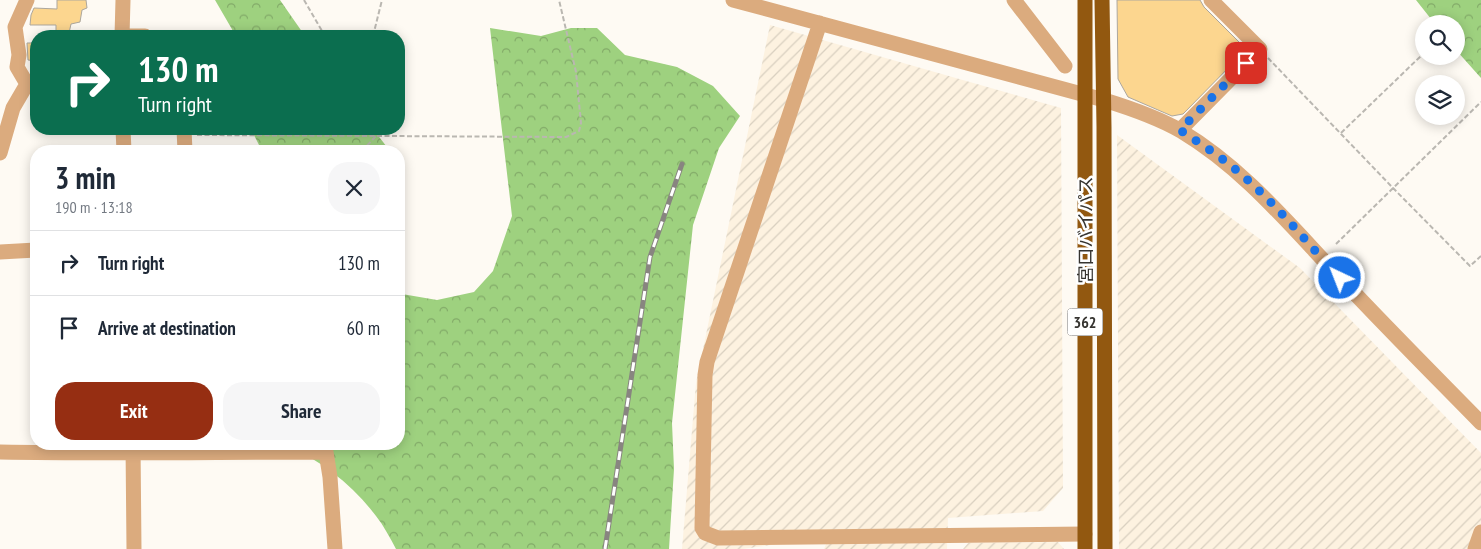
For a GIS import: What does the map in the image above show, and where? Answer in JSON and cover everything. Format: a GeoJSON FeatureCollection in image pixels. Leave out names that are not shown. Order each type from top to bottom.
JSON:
{"type":"FeatureCollection","features":[{"type":"Feature","properties":{"kind":"highway","name":"宮口バイパス"},"geometry":{"type":"LineString","coordinates":[[1085,0],[1085,541]]}},
{"type":"Feature","properties":{"kind":"highway","name":"宮口バイパス"},"geometry":{"type":"LineString","coordinates":[[1102,0],[1105,549]]}},
{"type":"Feature","properties":{"kind":"street"},"geometry":{"type":"LineString","coordinates":[[0,153],[13,108],[27,84],[16,67],[19,55],[15,27],[27,0]]}},
{"type":"Feature","properties":{"kind":"street"},"geometry":{"type":"LineString","coordinates":[[122,30],[123,0]]}},
{"type":"Feature","properties":{"kind":"street"},"geometry":{"type":"LineString","coordinates":[[733,0],[1084,94],[1148,115],[1180,130],[1218,156],[1270,202],[1370,310],[1481,423]]}},
{"type":"Feature","properties":{"kind":"street"},"geometry":{"type":"LineString","coordinates":[[1014,0],[1065,66]]}},
{"type":"Feature","properties":{"kind":"street"},"geometry":{"type":"LineString","coordinates":[[1180,130],[1260,49],[1211,0]]}},
{"type":"Feature","properties":{"kind":"street"},"geometry":{"type":"LineString","coordinates":[[820,23],[707,362],[705,375],[702,528],[705,534],[718,538],[954,542],[1085,541]]}},
{"type":"Feature","properties":{"kind":"street"},"geometry":{"type":"LineString","coordinates":[[0,252],[30,250]]}},
{"type":"Feature","properties":{"kind":"street"},"geometry":{"type":"LineString","coordinates":[[0,452],[97,454],[121,450]]}},
{"type":"Feature","properties":{"kind":"street"},"geometry":{"type":"LineString","coordinates":[[133,450],[134,549]]}},
{"type":"Feature","properties":{"kind":"street"},"geometry":{"type":"LineString","coordinates":[[262,450],[326,452],[330,477],[335,549]]}},
{"type":"Feature","properties":{"kind":"street"},"geometry":{"type":"LineString","coordinates":[[1475,549],[1481,532]]}},
{"type":"Feature","properties":{"kind":"path"},"geometry":{"type":"LineString","coordinates":[[304,0],[322,30]]}},
{"type":"Feature","properties":{"kind":"path"},"geometry":{"type":"LineString","coordinates":[[374,30],[382,0]]}},
{"type":"Feature","properties":{"kind":"path"},"geometry":{"type":"LineString","coordinates":[[309,135],[546,138],[566,137],[579,132],[581,123],[576,72],[559,0]]}},
{"type":"Feature","properties":{"kind":"path"},"geometry":{"type":"LineString","coordinates":[[1260,49],[1470,266],[1481,256]]}},
{"type":"Feature","properties":{"kind":"path"},"geometry":{"type":"LineString","coordinates":[[1341,133],[1415,62]]}},
{"type":"Feature","properties":{"kind":"path"},"geometry":{"type":"LineString","coordinates":[[1336,244],[1481,102]]}},
{"type":"Feature","properties":{"kind":"path"},"geometry":{"type":"LineString","coordinates":[[368,145],[376,136]]}},
{"type":"Feature","properties":{"kind":"shaded area"},"geometry":{"type":"Polygon","coordinates":[[[770,25],[1061,108],[1063,488],[1043,511],[948,518],[947,549],[824,549],[829,537],[742,549],[682,549],[696,383],[770,25]]]}},
{"type":"Feature","properties":{"kind":"shaded area"},"geometry":{"type":"Polygon","coordinates":[[[1117,135],[1300,268],[1481,453],[1481,528],[1474,549],[1119,549],[1117,135]]]}},
{"type":"Feature","properties":{"kind":"shaded area"},"geometry":{"type":"Polygon","coordinates":[[[1058,542],[1064,549],[963,549],[968,543],[1058,542]]]}},
{"type":"Feature","properties":{"kind":"green space"},"geometry":{"type":"Polygon","coordinates":[[[215,0],[280,0],[301,30],[232,30],[215,0]]]}},
{"type":"Feature","properties":{"kind":"green space"},"geometry":{"type":"Polygon","coordinates":[[[1416,0],[1481,0],[1481,78],[1465,60],[1465,15],[1428,15],[1416,0]]]}},
{"type":"Feature","properties":{"kind":"green space"},"geometry":{"type":"Polygon","coordinates":[[[490,28],[541,36],[571,28],[597,28],[625,55],[677,67],[713,86],[740,116],[719,148],[693,225],[672,423],[674,469],[669,549],[396,549],[376,516],[357,494],[335,474],[296,450],[405,450],[405,295],[437,300],[474,292],[493,271],[512,216],[490,28]]]}},
{"type":"Feature","properties":{"kind":"green space"},"geometry":{"type":"Polygon","coordinates":[[[254,135],[378,135],[385,145],[259,145],[254,135]]]}},
{"type":"Feature","properties":{"kind":"building"},"geometry":{"type":"Polygon","coordinates":[[[57,0],[86,0],[87,8],[82,10],[80,22],[71,24],[70,30],[56,30],[56,25],[30,25],[34,8],[57,9],[57,0]]]}},
{"type":"Feature","properties":{"kind":"building"},"geometry":{"type":"Polygon","coordinates":[[[1117,0],[1200,0],[1204,7],[1239,42],[1240,56],[1183,114],[1172,116],[1128,97],[1118,79],[1117,0]]]}},
{"type":"Feature","properties":{"kind":"building"},"geometry":{"type":"Polygon","coordinates":[[[27,43],[30,43],[30,60],[28,60],[27,43]]]}},
{"type":"Feature","properties":{"kind":"railway"},"geometry":{"type":"LineString","coordinates":[[605,549],[650,257],[682,164]]}},
{"type":"Feature","properties":{"kind":"route"},"geometry":{"type":"LineString","coordinates":[[1246,63],[1180,130],[1243,176],[1270,202],[1340,278]]}}]}
